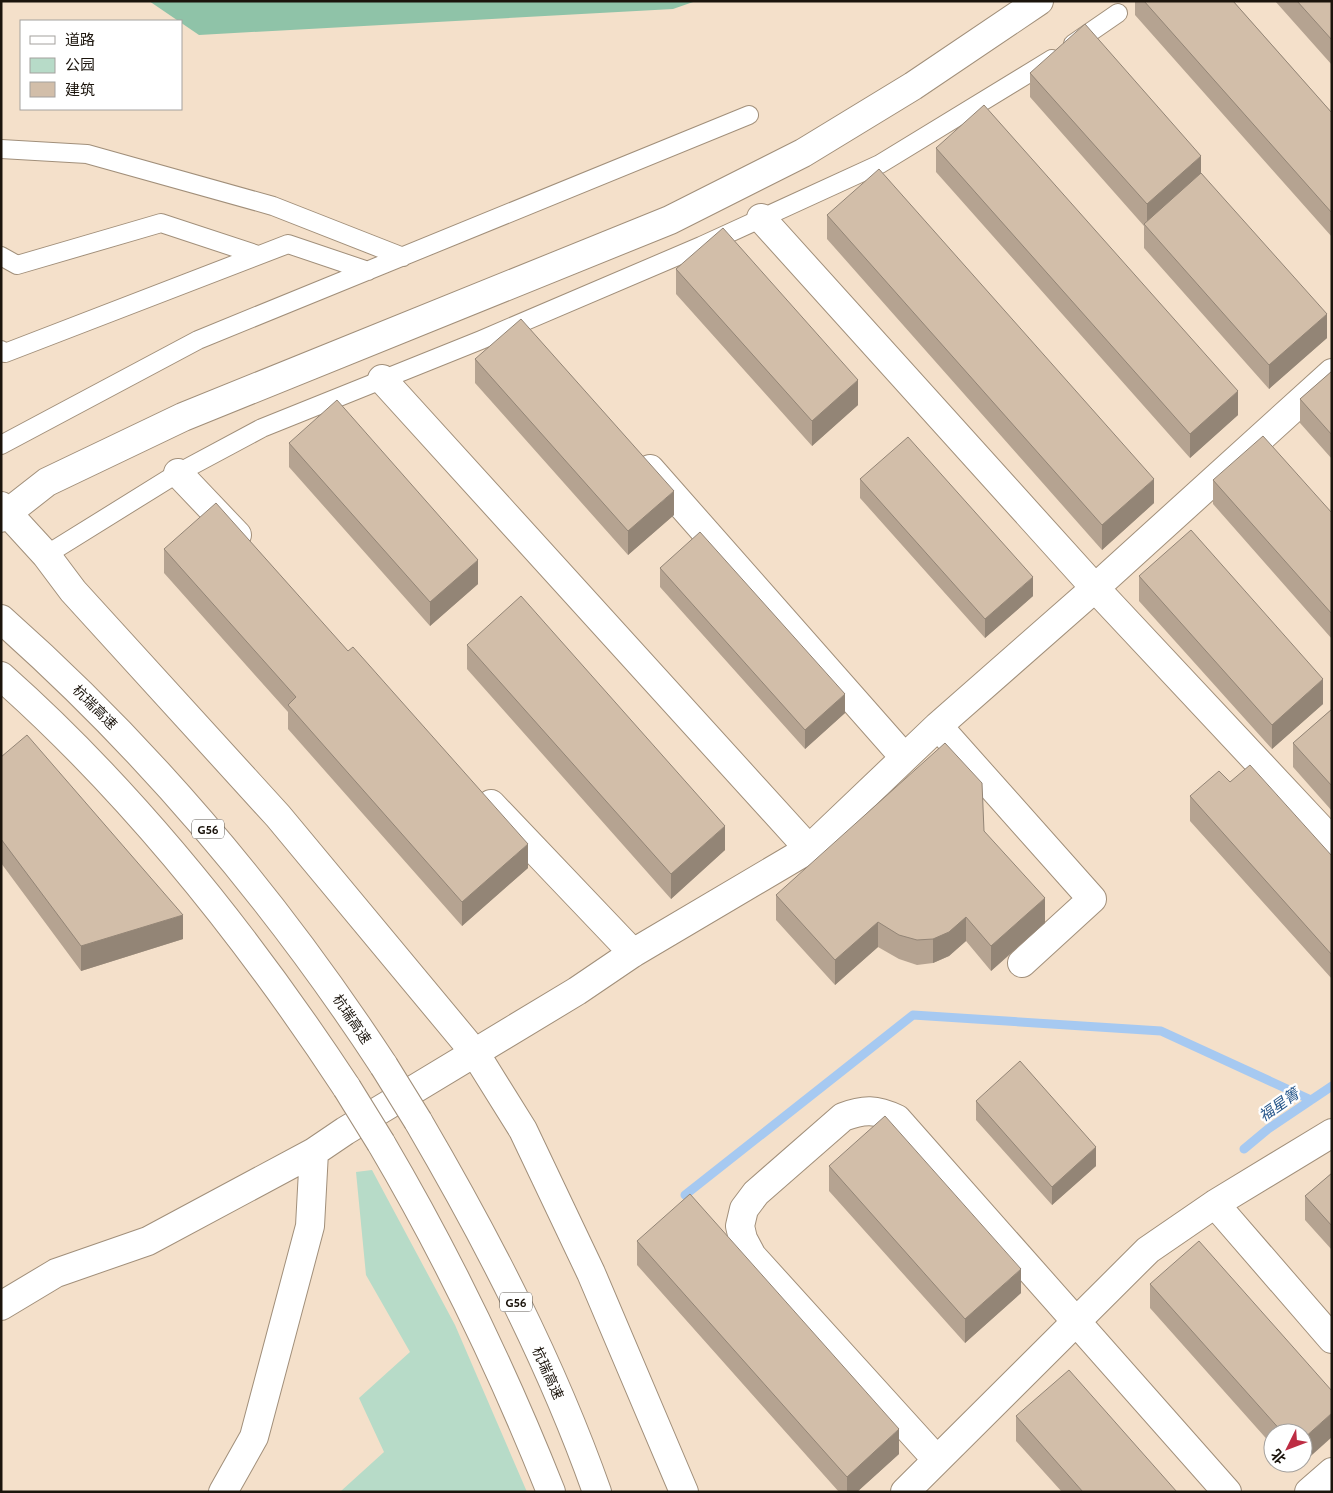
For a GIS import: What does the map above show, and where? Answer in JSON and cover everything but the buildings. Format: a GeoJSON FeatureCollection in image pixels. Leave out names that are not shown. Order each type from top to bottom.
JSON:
{"type":"FeatureCollection","features":[{"type":"Feature","properties":{"kind":"main road"},"geometry":{"type":"LineString","coordinates":[[684,1492],[591,1272],[523,1130],[475,1053],[278,816],[73,591],[46,555],[3,512],[47,482],[182,417],[670,220],[803,153],[913,86],[1039,1]]}},
{"type":"Feature","properties":{"kind":"main road"},"geometry":{"type":"LineString","coordinates":[[761,218],[1095,588],[1332,841]]}},
{"type":"Feature","properties":{"kind":"main road"},"geometry":{"type":"LineString","coordinates":[[520,323],[540,345]]}},
{"type":"Feature","properties":{"kind":"main road"},"geometry":{"type":"LineString","coordinates":[[1,1306],[56,1273],[148,1240],[314,1152],[344,1131],[577,991],[633,953],[809,849],[938,726],[1095,588],[1332,373]]}},
{"type":"Feature","properties":{"kind":"main road"},"geometry":{"type":"LineString","coordinates":[[382,379],[809,849]]}},
{"type":"Feature","properties":{"kind":"main road"},"geometry":{"type":"LineString","coordinates":[[633,450],[904,757]]}},
{"type":"Feature","properties":{"kind":"main road"},"geometry":{"type":"LineString","coordinates":[[178,472],[252,552]]}},
{"type":"Feature","properties":{"kind":"main road","name":"杭瑞高速"},"geometry":{"type":"LineString","coordinates":[[1,619],[41,655],[128,740],[208,828],[281,919],[348,1012],[384,1066],[465,1201],[514,1297],[558,1393],[597,1492]]}},
{"type":"Feature","properties":{"kind":"main road"},"geometry":{"type":"LineString","coordinates":[[1,676],[97,770],[175,857],[247,945],[313,1036],[381,1143],[427,1222],[475,1316],[518,1410],[552,1492]]}},
{"type":"Feature","properties":{"kind":"main road"},"geometry":{"type":"LineString","coordinates":[[938,726],[1092,899],[1022,963]]}},
{"type":"Feature","properties":{"kind":"main road"},"geometry":{"type":"LineString","coordinates":[[477,788],[633,953]]}},
{"type":"Feature","properties":{"kind":"main road"},"geometry":{"type":"LineString","coordinates":[[937,1460],[752,1256],[740,1226],[744,1209],[756,1194],[843,1116],[859,1111],[873,1110],[897,1119],[1227,1492]]}},
{"type":"Feature","properties":{"kind":"main road"},"geometry":{"type":"LineString","coordinates":[[904,1492],[1148,1250],[1215,1204],[1332,1133]]}},
{"type":"Feature","properties":{"kind":"main road"},"geometry":{"type":"LineString","coordinates":[[223,1492],[254,1437],[310,1226],[314,1152]]}},
{"type":"Feature","properties":{"kind":"main road"},"geometry":{"type":"LineString","coordinates":[[1215,1204],[1332,1339]]}},
{"type":"Feature","properties":{"kind":"main road"},"geometry":{"type":"LineString","coordinates":[[1310,1492],[1332,1472]]}},
{"type":"Feature","properties":{"kind":"lane"},"geometry":{"type":"LineString","coordinates":[[46,555],[178,472],[262,428],[520,323],[701,246],[880,164],[1054,58],[1118,13]]}},
{"type":"Feature","properties":{"kind":"lane"},"geometry":{"type":"LineString","coordinates":[[1,445],[198,340],[749,115]]}},
{"type":"Feature","properties":{"kind":"lane"},"geometry":{"type":"LineString","coordinates":[[1,149],[87,154],[273,206],[403,257]]}},
{"type":"Feature","properties":{"kind":"lane"},"geometry":{"type":"LineString","coordinates":[[1,256],[18,265],[161,223],[258,256]]}},
{"type":"Feature","properties":{"kind":"lane"},"geometry":{"type":"LineString","coordinates":[[1,350],[5,353],[288,244],[368,271]]}},
{"type":"Feature","properties":{"kind":"green space"},"geometry":{"type":"Polygon","coordinates":[[[149,1],[696,1],[673,9],[199,35],[182,23],[182,20],[177,20],[149,1]]]}},
{"type":"Feature","properties":{"kind":"green space"},"geometry":{"type":"Polygon","coordinates":[[[372,1170],[455,1325],[527,1492],[341,1491],[384,1452],[359,1398],[410,1352],[366,1275],[356,1172],[372,1170]]]}},
{"type":"Feature","properties":{"kind":"waterway"},"geometry":{"type":"LineString","coordinates":[[685,1195],[913,1015],[1161,1031],[1311,1100]]}},
{"type":"Feature","properties":{"kind":"waterway","name":"福星箐"},"geometry":{"type":"LineString","coordinates":[[1244,1149],[1268,1129],[1332,1086]]}}]}
